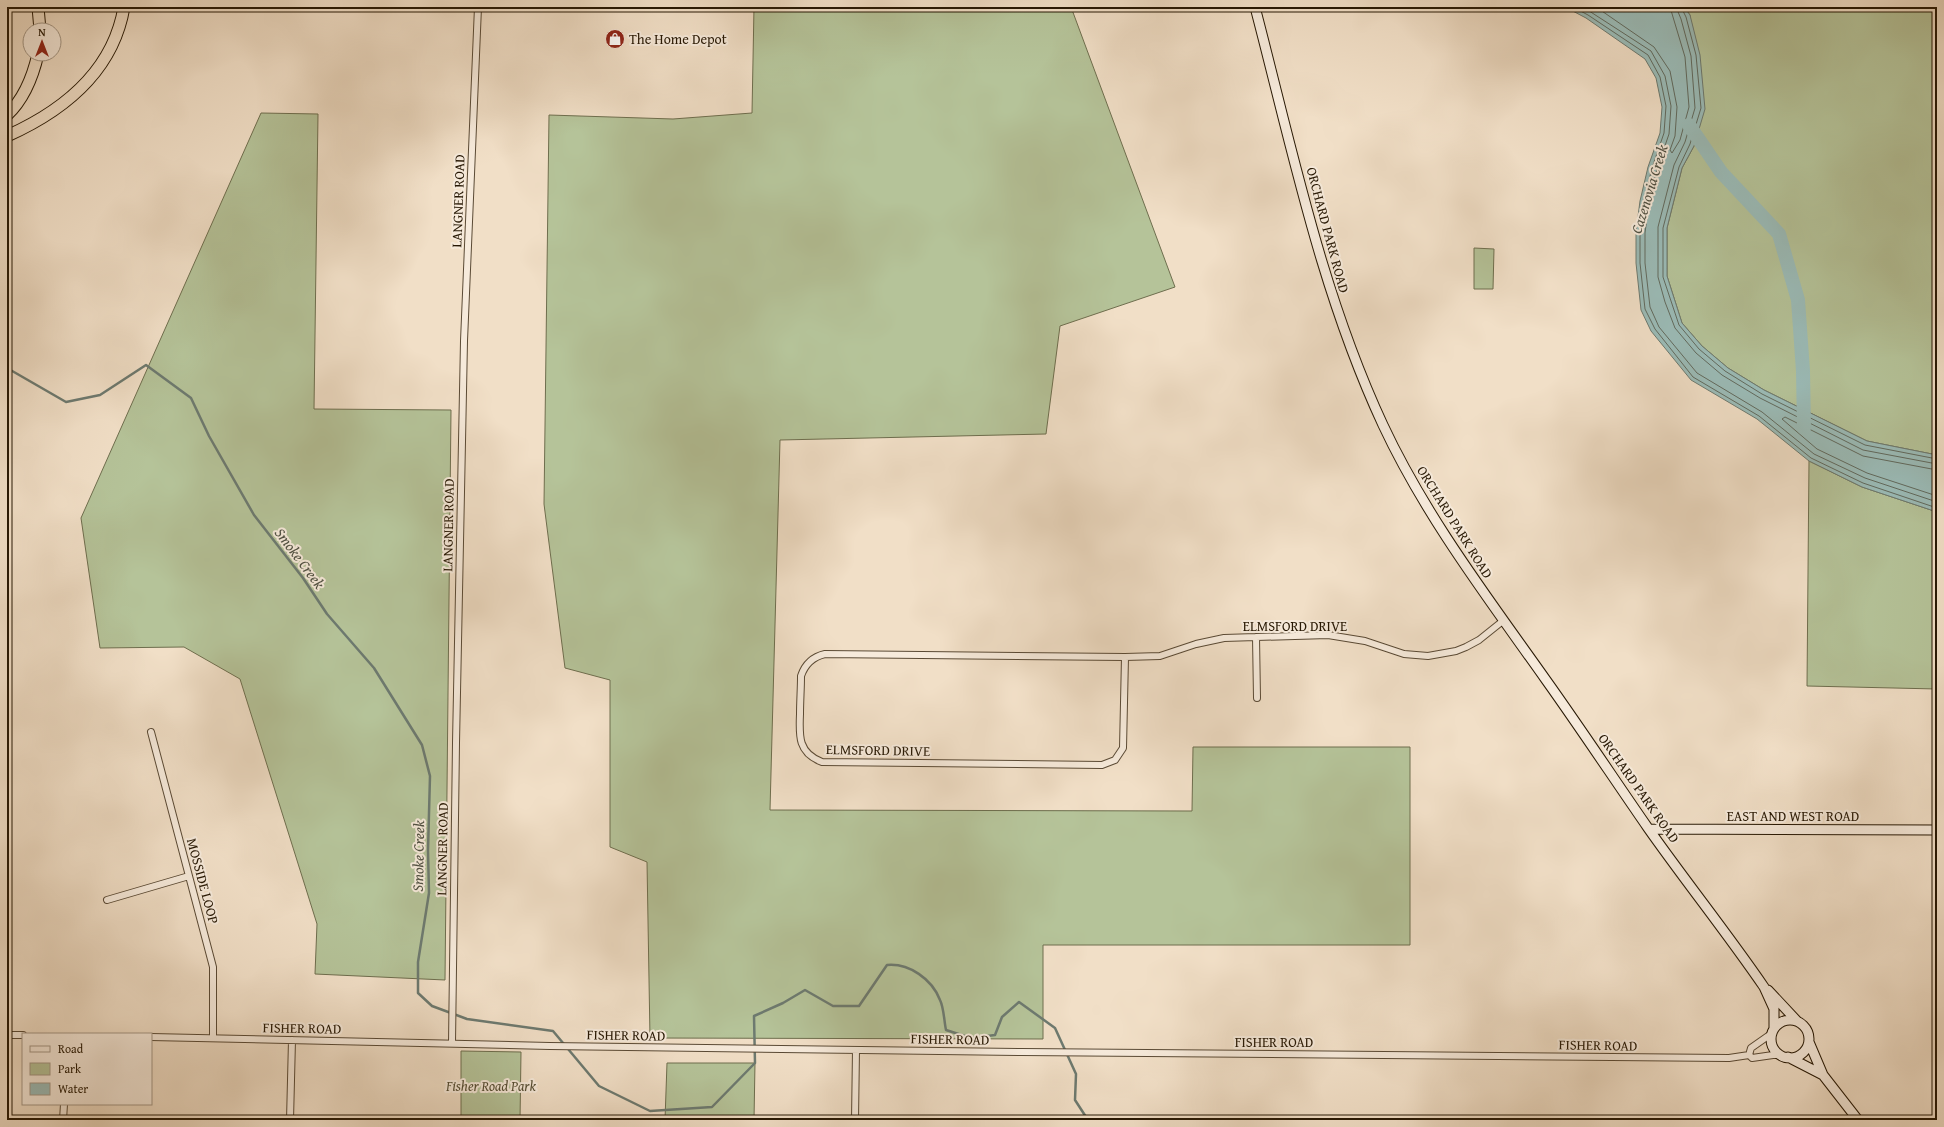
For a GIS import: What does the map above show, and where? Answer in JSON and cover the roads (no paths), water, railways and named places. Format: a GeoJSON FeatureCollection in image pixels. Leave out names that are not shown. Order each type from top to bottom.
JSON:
{"type":"FeatureCollection","features":[{"type":"Feature","properties":{"kind":"highway"},"geometry":{"type":"LineString","coordinates":[[38,7],[39,22]]}},
{"type":"Feature","properties":{"kind":"highway"},"geometry":{"type":"LineString","coordinates":[[7,136],[46,116],[66,103],[94,75],[118,30],[124,7]]}},
{"type":"Feature","properties":{"kind":"highway"},"geometry":{"type":"LineString","coordinates":[[7,115],[14,109],[26,90],[34,72],[36,62]]}},
{"type":"Feature","properties":{"kind":"main road","name":"ORCHARD PARK ROAD"},"geometry":{"type":"LineString","coordinates":[[1255,7],[1322,263],[1350,348],[1383,426],[1405,469],[1470,573],[1594,747],[1649,829],[1764,987],[1797,1021]]}},
{"type":"Feature","properties":{"kind":"main road","name":"EAST AND WEST ROAD"},"geometry":{"type":"LineString","coordinates":[[1649,829],[1937,830]]}},
{"type":"Feature","properties":{"kind":"main road","name":"ORCHARD PARK ROAD"},"geometry":{"type":"LineString","coordinates":[[1764,987],[1774,1009],[1773,1031]]}},
{"type":"Feature","properties":{"kind":"main road"},"geometry":{"type":"LineString","coordinates":[[1823,1075],[1774,1050],[1772,1044],[1773,1031],[1786,1020],[1797,1021],[1807,1030],[1809,1042],[1823,1075],[1858,1120]]}},
{"type":"Feature","properties":{"kind":"main road"},"geometry":{"type":"LineString","coordinates":[[1784,1056],[1797,1056],[1802,1053],[1809,1042]]}},
{"type":"Feature","properties":{"kind":"street","name":"LANGNER ROAD"},"geometry":{"type":"LineString","coordinates":[[452,1043],[464,356],[478,7]]}},
{"type":"Feature","properties":{"kind":"street","name":"ELMSFORD DRIVE"},"geometry":{"type":"LineString","coordinates":[[1125,657],[1125,741],[1120,755],[1109,763],[1102,765],[831,763],[815,759],[804,749],[799,736],[801,676],[807,664],[818,655],[1160,656],[1212,640],[1328,635],[1365,640],[1404,654],[1428,656],[1466,647],[1479,640],[1504,620]]}},
{"type":"Feature","properties":{"kind":"street"},"geometry":{"type":"LineString","coordinates":[[1256,637],[1257,698]]}},
{"type":"Feature","properties":{"kind":"street","name":"MOSSIDE LOOP"},"geometry":{"type":"LineString","coordinates":[[151,732],[213,967],[213,1038]]}},
{"type":"Feature","properties":{"kind":"street"},"geometry":{"type":"LineString","coordinates":[[107,900],[190,876]]}},
{"type":"Feature","properties":{"kind":"street"},"geometry":{"type":"LineString","coordinates":[[1749,1055],[1750,1048],[1773,1031]]}},
{"type":"Feature","properties":{"kind":"street"},"geometry":{"type":"LineString","coordinates":[[7,1035],[22,1035]]}},
{"type":"Feature","properties":{"kind":"street","name":"FISHER ROAD"},"geometry":{"type":"LineString","coordinates":[[152,1037],[550,1046],[1061,1053],[1729,1058],[1749,1055],[1752,1058],[1773,1055],[1784,1056]]}},
{"type":"Feature","properties":{"kind":"street"},"geometry":{"type":"LineString","coordinates":[[290,1120],[292,1040]]}},
{"type":"Feature","properties":{"kind":"street"},"geometry":{"type":"LineString","coordinates":[[855,1120],[856,1050]]}},
{"type":"Feature","properties":{"kind":"street"},"geometry":{"type":"LineString","coordinates":[[63,1120],[64,1105]]}},
{"type":"Feature","properties":{"kind":"water"},"geometry":{"type":"Polygon","coordinates":[[[1559,7],[1684,7],[1690,15],[1700,55],[1705,109],[1694,146],[1682,168],[1667,228],[1667,276],[1682,323],[1702,346],[1728,368],[1764,390],[1867,441],[1937,455],[1937,512],[1862,487],[1809,461],[1757,419],[1691,380],[1651,331],[1641,310],[1636,263],[1636,232],[1640,201],[1648,167],[1660,133],[1662,107],[1656,78],[1645,59],[1586,18],[1567,8],[1559,7]]]}},
{"type":"Feature","properties":{"kind":"waterway","name":"Cazenovia Creek"},"geometry":{"type":"LineString","coordinates":[[1689,125],[1721,172],[1779,234],[1798,300],[1803,371],[1804,428]]}},
{"type":"Feature","properties":{"kind":"waterway","name":"Smoke Creek"},"geometry":{"type":"LineString","coordinates":[[7,368],[66,402],[100,395],[146,365],[191,398],[209,436],[254,515],[303,578],[327,614],[374,668],[422,745],[430,776],[428,851],[429,893],[418,962],[418,993],[432,1006],[467,1019],[553,1031],[599,1086],[650,1111],[712,1107],[755,1063],[754,1016],[783,1003],[805,990],[833,1006],[859,1006],[887,965],[895,965],[919,974],[931,985],[941,1003],[946,1030],[971,1038],[995,1035],[1002,1017],[1019,1002],[1055,1028],[1076,1074],[1075,1100],[1088,1120]]}},
{"type":"Feature","properties":{"kind":"place","name":"The Home Depot"},"geometry":{"type":"Point","coordinates":[615,39]}},
{"type":"Feature","properties":{"kind":"park label","name":"Fisher Road Park"},"geometry":{"type":"Point","coordinates":[491,1086]}}]}
